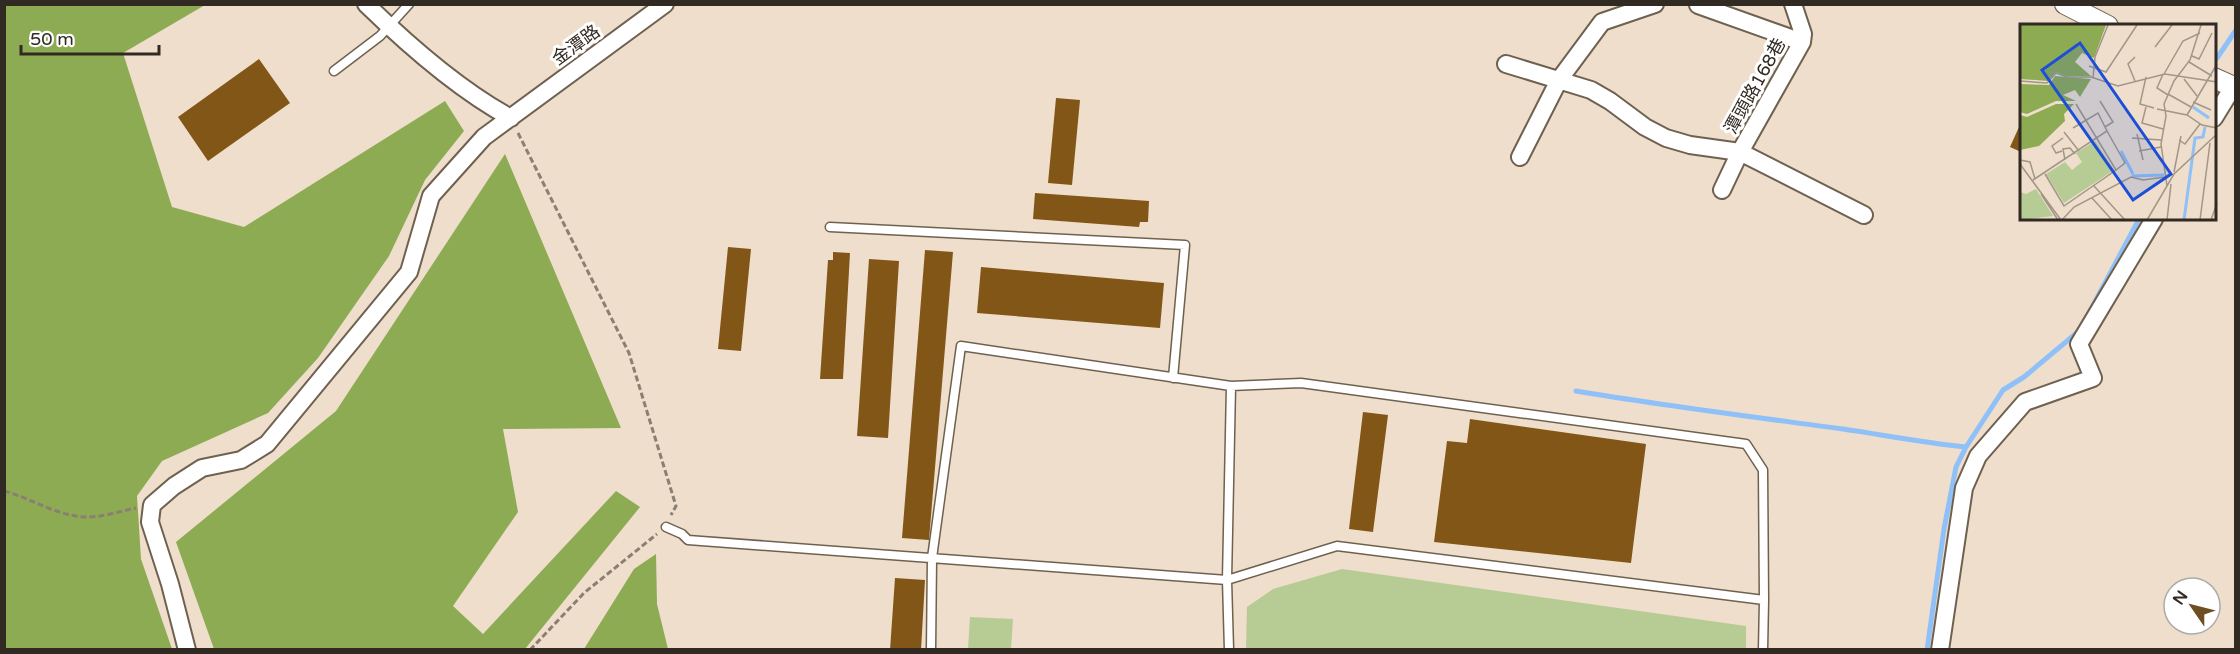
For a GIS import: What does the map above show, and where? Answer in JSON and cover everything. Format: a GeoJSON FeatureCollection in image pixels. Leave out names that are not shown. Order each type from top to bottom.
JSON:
{"type":"FeatureCollection","features":[{"type":"Feature","properties":{"kind":"street"},"geometry":{"type":"LineString","coordinates":[[366,4],[388,26],[449,75],[492,108],[511,118]]}},
{"type":"Feature","properties":{"kind":"street","name":"金潭路"},"geometry":{"type":"LineString","coordinates":[[152,506],[174,486],[202,468],[241,460],[267,444],[409,272],[431,196],[484,137],[665,4]]}},
{"type":"Feature","properties":{"kind":"street"},"geometry":{"type":"LineString","coordinates":[[1521,157],[1559,80],[1602,22],[1655,4]]}},
{"type":"Feature","properties":{"kind":"street","name":"潭頭路168巷"},"geometry":{"type":"LineString","coordinates":[[1722,190],[1740,152],[1802,42],[1803,34],[1793,4]]}},
{"type":"Feature","properties":{"kind":"street"},"geometry":{"type":"LineString","coordinates":[[2065,4],[2104,24]]}},
{"type":"Feature","properties":{"kind":"street"},"geometry":{"type":"LineString","coordinates":[[1698,5],[1802,42]]}},
{"type":"Feature","properties":{"kind":"street","name":"潭頭路168巷"},"geometry":{"type":"LineString","coordinates":[[1506,64],[1591,90],[1645,127],[1666,138],[1690,145],[1740,152],[1864,215]]}},
{"type":"Feature","properties":{"kind":"street"},"geometry":{"type":"LineString","coordinates":[[2216,79],[2234,88],[2216,115]]}},
{"type":"Feature","properties":{"kind":"street"},"geometry":{"type":"LineString","coordinates":[[1940,650],[1964,488],[1978,456],[2025,402],[2093,378],[2079,344],[2153,220]]}},
{"type":"Feature","properties":{"kind":"street"},"geometry":{"type":"LineString","coordinates":[[152,506],[150,522],[188,650]]}},
{"type":"Feature","properties":{"kind":"lane"},"geometry":{"type":"LineString","coordinates":[[334,71],[380,36],[409,4]]}},
{"type":"Feature","properties":{"kind":"lane"},"geometry":{"type":"LineString","coordinates":[[831,227],[1185,245],[1173,378]]}},
{"type":"Feature","properties":{"kind":"lane"},"geometry":{"type":"LineString","coordinates":[[931,650],[932,558],[961,346],[1231,386],[1301,383],[1746,444],[1763,470],[1763,650]]}},
{"type":"Feature","properties":{"kind":"lane"},"geometry":{"type":"LineString","coordinates":[[1229,650],[1227,580],[1231,386]]}},
{"type":"Feature","properties":{"kind":"lane"},"geometry":{"type":"LineString","coordinates":[[666,528],[682,534],[688,540],[1227,580],[1336,546],[1764,600]]}},
{"type":"Feature","properties":{"kind":"path"},"geometry":{"type":"LineString","coordinates":[[511,118],[629,353],[676,506],[666,528],[584,593],[530,650]]}},
{"type":"Feature","properties":{"kind":"path"},"geometry":{"type":"LineString","coordinates":[[4,491],[20,495],[46,507],[85,518],[152,506]]}},
{"type":"Feature","properties":{"kind":"green space"},"geometry":{"type":"Polygon","coordinates":[[[4,5],[205,5],[123,53],[172,207],[244,227],[445,101],[464,131],[425,180],[389,256],[318,358],[268,413],[162,461],[137,496],[141,559],[172,649],[5,649],[4,5]]]}},
{"type":"Feature","properties":{"kind":"green space"},"geometry":{"type":"Polygon","coordinates":[[[505,154],[621,428],[503,429],[518,512],[453,606],[483,634],[616,491],[640,507],[525,649],[214,649],[176,542],[336,411],[505,154]]]}},
{"type":"Feature","properties":{"kind":"green space"},"geometry":{"type":"Polygon","coordinates":[[[656,554],[657,604],[668,649],[584,649],[634,569],[656,554]]]}},
{"type":"Feature","properties":{"kind":"green space"},"geometry":{"type":"Polygon","coordinates":[[[1342,569],[1746,626],[1746,649],[1246,649],[1247,607],[1273,589],[1342,569]]]}},
{"type":"Feature","properties":{"kind":"green space"},"geometry":{"type":"Polygon","coordinates":[[[970,617],[1013,619],[1011,649],[968,649],[970,617]]]}},
{"type":"Feature","properties":{"kind":"building"},"geometry":{"type":"Polygon","coordinates":[[[259,59],[290,103],[208,161],[178,117],[259,59]]]}},
{"type":"Feature","properties":{"kind":"building"},"geometry":{"type":"Polygon","coordinates":[[[1056,98],[1080,100],[1072,185],[1048,183],[1056,98]]]}},
{"type":"Feature","properties":{"kind":"building"},"geometry":{"type":"Polygon","coordinates":[[[2019,127],[2020,152],[2010,147],[2019,127]]]}},
{"type":"Feature","properties":{"kind":"building"},"geometry":{"type":"Polygon","coordinates":[[[1035,193],[1149,201],[1148,222],[1140,222],[1139,227],[1033,219],[1035,193]]]}},
{"type":"Feature","properties":{"kind":"building"},"geometry":{"type":"Polygon","coordinates":[[[728,247],[751,249],[741,351],[718,349],[728,247]]]}},
{"type":"Feature","properties":{"kind":"building"},"geometry":{"type":"Polygon","coordinates":[[[925,250],[953,252],[929,540],[902,538],[925,250]]]}},
{"type":"Feature","properties":{"kind":"building"},"geometry":{"type":"Polygon","coordinates":[[[833,252],[850,253],[843,379],[820,379],[828,260],[833,260],[833,252]]]}},
{"type":"Feature","properties":{"kind":"building"},"geometry":{"type":"Polygon","coordinates":[[[869,259],[899,261],[888,438],[857,436],[869,259]]]}},
{"type":"Feature","properties":{"kind":"building"},"geometry":{"type":"Polygon","coordinates":[[[981,267],[1164,283],[1160,328],[977,313],[981,267]]]}},
{"type":"Feature","properties":{"kind":"building"},"geometry":{"type":"Polygon","coordinates":[[[1363,412],[1388,415],[1373,532],[1349,529],[1363,412]]]}},
{"type":"Feature","properties":{"kind":"building"},"geometry":{"type":"Polygon","coordinates":[[[1470,419],[1646,444],[1631,563],[1434,542],[1447,441],[1467,443],[1470,419]]]}},
{"type":"Feature","properties":{"kind":"building"},"geometry":{"type":"Polygon","coordinates":[[[895,578],[925,580],[921,650],[890,650],[895,578]]]}},
{"type":"Feature","properties":{"kind":"waterway"},"geometry":{"type":"LineString","coordinates":[[2217,58],[2236,30]]}},
{"type":"Feature","properties":{"kind":"waterway"},"geometry":{"type":"LineString","coordinates":[[2089,313],[2138,220]]}},
{"type":"Feature","properties":{"kind":"waterway"},"geometry":{"type":"LineString","coordinates":[[1927,650],[1944,529],[1956,467],[1966,447],[2003,390],[2024,377],[2079,331]]}},
{"type":"Feature","properties":{"kind":"waterway"},"geometry":{"type":"LineString","coordinates":[[1576,391],[1966,447]]}}]}
